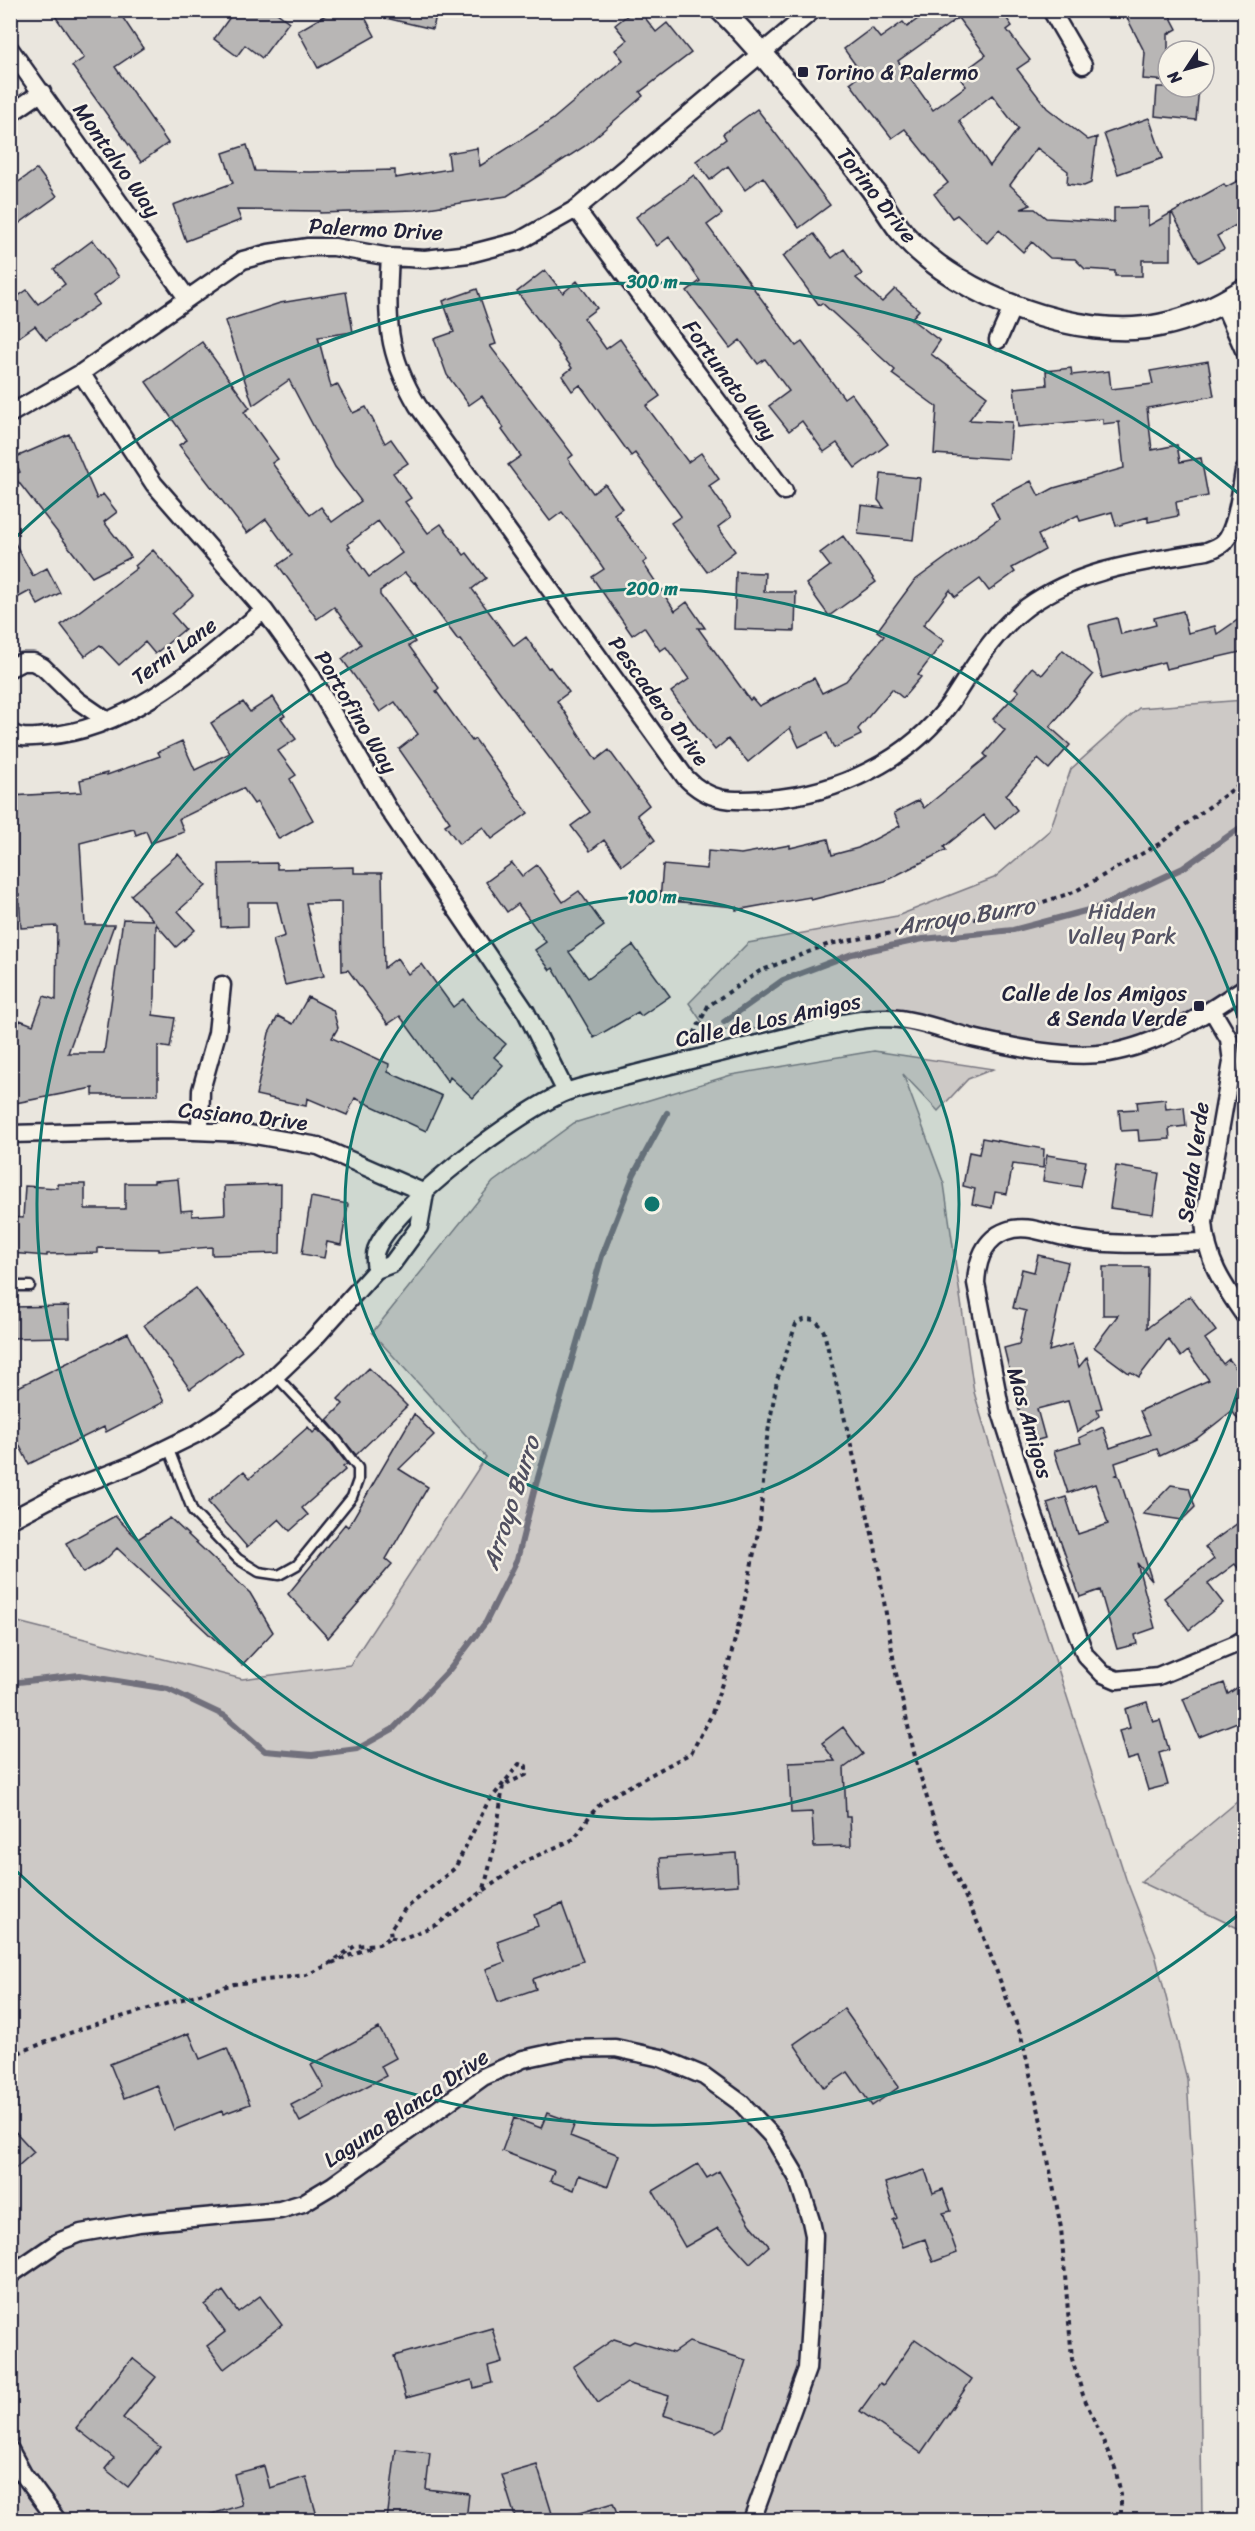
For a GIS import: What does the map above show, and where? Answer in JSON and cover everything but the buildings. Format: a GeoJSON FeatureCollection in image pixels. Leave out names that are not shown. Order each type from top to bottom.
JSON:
{"type":"FeatureCollection","features":[{"type":"Feature","properties":{"kind":"street","name":"Torino Drive"},"geometry":{"type":"LineString","coordinates":[[722,10],[762,51],[845,153],[905,236],[964,284],[1012,306],[1081,324],[1123,329],[1161,326],[1223,303],[1245,290]]}},
{"type":"Feature","properties":{"kind":"street","name":"Palermo Drive"},"geometry":{"type":"LineString","coordinates":[[10,414],[81,373],[243,260],[308,247],[334,247],[390,257],[425,259],[469,254],[519,241],[576,209],[813,10]]}},
{"type":"Feature","properties":{"kind":"street"},"geometry":{"type":"LineString","coordinates":[[1051,10],[1083,65]]}},
{"type":"Feature","properties":{"kind":"street","name":"Montalvo Way"},"geometry":{"type":"LineString","coordinates":[[10,49],[187,298]]}},
{"type":"Feature","properties":{"kind":"street"},"geometry":{"type":"LineString","coordinates":[[10,114],[42,92]]}},
{"type":"Feature","properties":{"kind":"street","name":"Fortunato Way"},"geometry":{"type":"LineString","coordinates":[[576,209],[784,492]]}},
{"type":"Feature","properties":{"kind":"street","name":"Pescadero Drive"},"geometry":{"type":"LineString","coordinates":[[390,257],[387,306],[390,342],[397,364],[412,396],[685,777],[711,796],[732,801],[785,798],[822,789],[859,776],[884,762],[924,732],[949,704],[997,634],[1026,608],[1046,595],[1077,579],[1109,568],[1207,551],[1225,552],[1245,471]]}},
{"type":"Feature","properties":{"kind":"street"},"geometry":{"type":"LineString","coordinates":[[1223,303],[1245,350]]}},
{"type":"Feature","properties":{"kind":"street"},"geometry":{"type":"LineString","coordinates":[[998,340],[1012,306]]}},
{"type":"Feature","properties":{"kind":"street","name":"Portofino Way"},"geometry":{"type":"LineString","coordinates":[[81,373],[154,484],[264,610],[310,674],[389,810],[526,1012],[566,1092]]}},
{"type":"Feature","properties":{"kind":"street","name":"Terni Lane"},"geometry":{"type":"LineString","coordinates":[[10,732],[25,738],[53,735],[80,730],[106,720],[176,683],[264,610]]}},
{"type":"Feature","properties":{"kind":"street"},"geometry":{"type":"LineString","coordinates":[[10,668],[22,662],[33,662],[43,667],[77,700],[106,720]]}},
{"type":"Feature","properties":{"kind":"street"},"geometry":{"type":"LineString","coordinates":[[200,1131],[201,1090],[217,1033],[222,985]]}},
{"type":"Feature","properties":{"kind":"street","name":"Calle de Los Amigos"},"geometry":{"type":"LineString","coordinates":[[425,1193],[463,1159],[513,1120],[566,1092],[681,1062],[845,1024],[885,1018],[919,1021],[977,1039],[1053,1054],[1090,1054],[1133,1047],[1167,1034],[1212,1010],[1245,988]]}},
{"type":"Feature","properties":{"kind":"street","name":"Senda Verde"},"geometry":{"type":"LineString","coordinates":[[1212,1010],[1229,1039],[1232,1062],[1204,1222],[1206,1242],[1211,1262],[1222,1283],[1245,1315]]}},
{"type":"Feature","properties":{"kind":"street","name":"Casiano Drive"},"geometry":{"type":"LineString","coordinates":[[10,1134],[200,1131],[243,1133],[318,1146],[425,1193]]}},
{"type":"Feature","properties":{"kind":"street"},"geometry":{"type":"LineString","coordinates":[[10,1520],[65,1491],[137,1463],[168,1447],[221,1418],[276,1376],[313,1340],[376,1270],[392,1264],[419,1227],[425,1193]]}},
{"type":"Feature","properties":{"kind":"street","name":"Mas Amigos"},"geometry":{"type":"LineString","coordinates":[[1206,1242],[1108,1243],[1070,1238],[1020,1227],[1004,1231],[990,1242],[982,1253],[977,1267],[976,1283],[1001,1413],[1034,1515],[1085,1654],[1103,1674],[1117,1680],[1158,1676],[1236,1644],[1245,1638]]}},
{"type":"Feature","properties":{"kind":"street","name":"Laguna Blanca Drive"},"geometry":{"type":"LineString","coordinates":[[10,2275],[58,2242],[81,2233],[139,2223],[280,2210],[303,2203],[333,2185],[483,2077],[524,2059],[569,2049],[615,2048],[661,2058],[704,2076],[741,2103],[773,2137],[796,2177],[814,2235],[807,2370],[752,2520]]}},
{"type":"Feature","properties":{"kind":"street"},"geometry":{"type":"LineString","coordinates":[[10,2450],[23,2474],[57,2520]]}},
{"type":"Feature","properties":{"kind":"lane"},"geometry":{"type":"LineString","coordinates":[[10,1286],[30,1286]]}},
{"type":"Feature","properties":{"kind":"lane"},"geometry":{"type":"LineString","coordinates":[[168,1447],[193,1512],[238,1559],[259,1572],[279,1575],[297,1565],[352,1497],[358,1480],[358,1468],[336,1439],[276,1376]]}},
{"type":"Feature","properties":{"kind":"path"},"geometry":{"type":"LineString","coordinates":[[681,1062],[708,1006],[760,971],[829,944],[1009,913],[1074,892],[1158,844],[1245,781]]}},
{"type":"Feature","properties":{"kind":"path"},"geometry":{"type":"LineString","coordinates":[[391,1937],[399,1940],[436,1925],[525,1862],[574,1839],[604,1800],[691,1753],[711,1716],[729,1663],[744,1603],[760,1522],[766,1443],[777,1380],[796,1324],[804,1318],[811,1318],[821,1325],[824,1332],[875,1546],[897,1679],[919,1772],[952,1868],[996,1967],[1021,2036],[1061,2228],[1072,2359],[1083,2395],[1114,2468],[1121,2494],[1121,2520]]}},
{"type":"Feature","properties":{"kind":"path"},"geometry":{"type":"LineString","coordinates":[[391,1937],[390,1930],[404,1910],[454,1868],[487,1804],[519,1764],[526,1766],[526,1775],[503,1785]]}},
{"type":"Feature","properties":{"kind":"path"},"geometry":{"type":"LineString","coordinates":[[483,1893],[495,1844],[503,1785]]}},
{"type":"Feature","properties":{"kind":"path"},"geometry":{"type":"LineString","coordinates":[[10,2056],[83,2028],[234,1984],[306,1975],[326,1966],[355,1946],[379,1944],[391,1937]]}},
{"type":"Feature","properties":{"kind":"green space","name":"Hidden Valley Park"},"geometry":{"type":"Polygon","coordinates":[[[1244,700],[1244,988],[1167,1034],[1081,1055],[919,1022],[708,1031],[689,1003],[748,943],[897,916],[994,878],[1050,830],[1071,769],[1139,708],[1244,700]]]}},
{"type":"Feature","properties":{"kind":"green space"},"geometry":{"type":"Polygon","coordinates":[[[874,1051],[993,1069],[968,1079],[938,1111],[903,1074],[944,1184],[974,1392],[1029,1579],[1126,1879],[1155,1954],[1187,2079],[1199,2275],[1202,2520],[11,2520],[10,1620],[242,1679],[350,1665],[486,1457],[372,1333],[493,1182],[574,1123],[731,1075],[874,1051]]]}},
{"type":"Feature","properties":{"kind":"green space"},"geometry":{"type":"Polygon","coordinates":[[[1244,1796],[1244,1931],[1141,1882],[1244,1796]]]}},
{"type":"Feature","properties":{"kind":"waterway","name":"Arroyo Burro"},"geometry":{"type":"LineString","coordinates":[[724,1022],[783,980],[852,954],[923,939],[1013,930],[1100,907],[1183,868],[1244,825]]}},
{"type":"Feature","properties":{"kind":"waterway","name":"Arroyo Burro"},"geometry":{"type":"LineString","coordinates":[[10,1683],[79,1675],[168,1689],[225,1716],[265,1751],[312,1755],[357,1749],[393,1729],[450,1669],[486,1622],[517,1560],[535,1488],[602,1256],[634,1174],[667,1113]]}},
{"type":"Feature","properties":{"kind":"place","name":"Torino & Palermo"},"geometry":{"type":"Point","coordinates":[803,72]}},
{"type":"Feature","properties":{"kind":"place","name":"Calle de los Amigos & Senda Verde"},"geometry":{"type":"Point","coordinates":[1199,1006]}}]}
